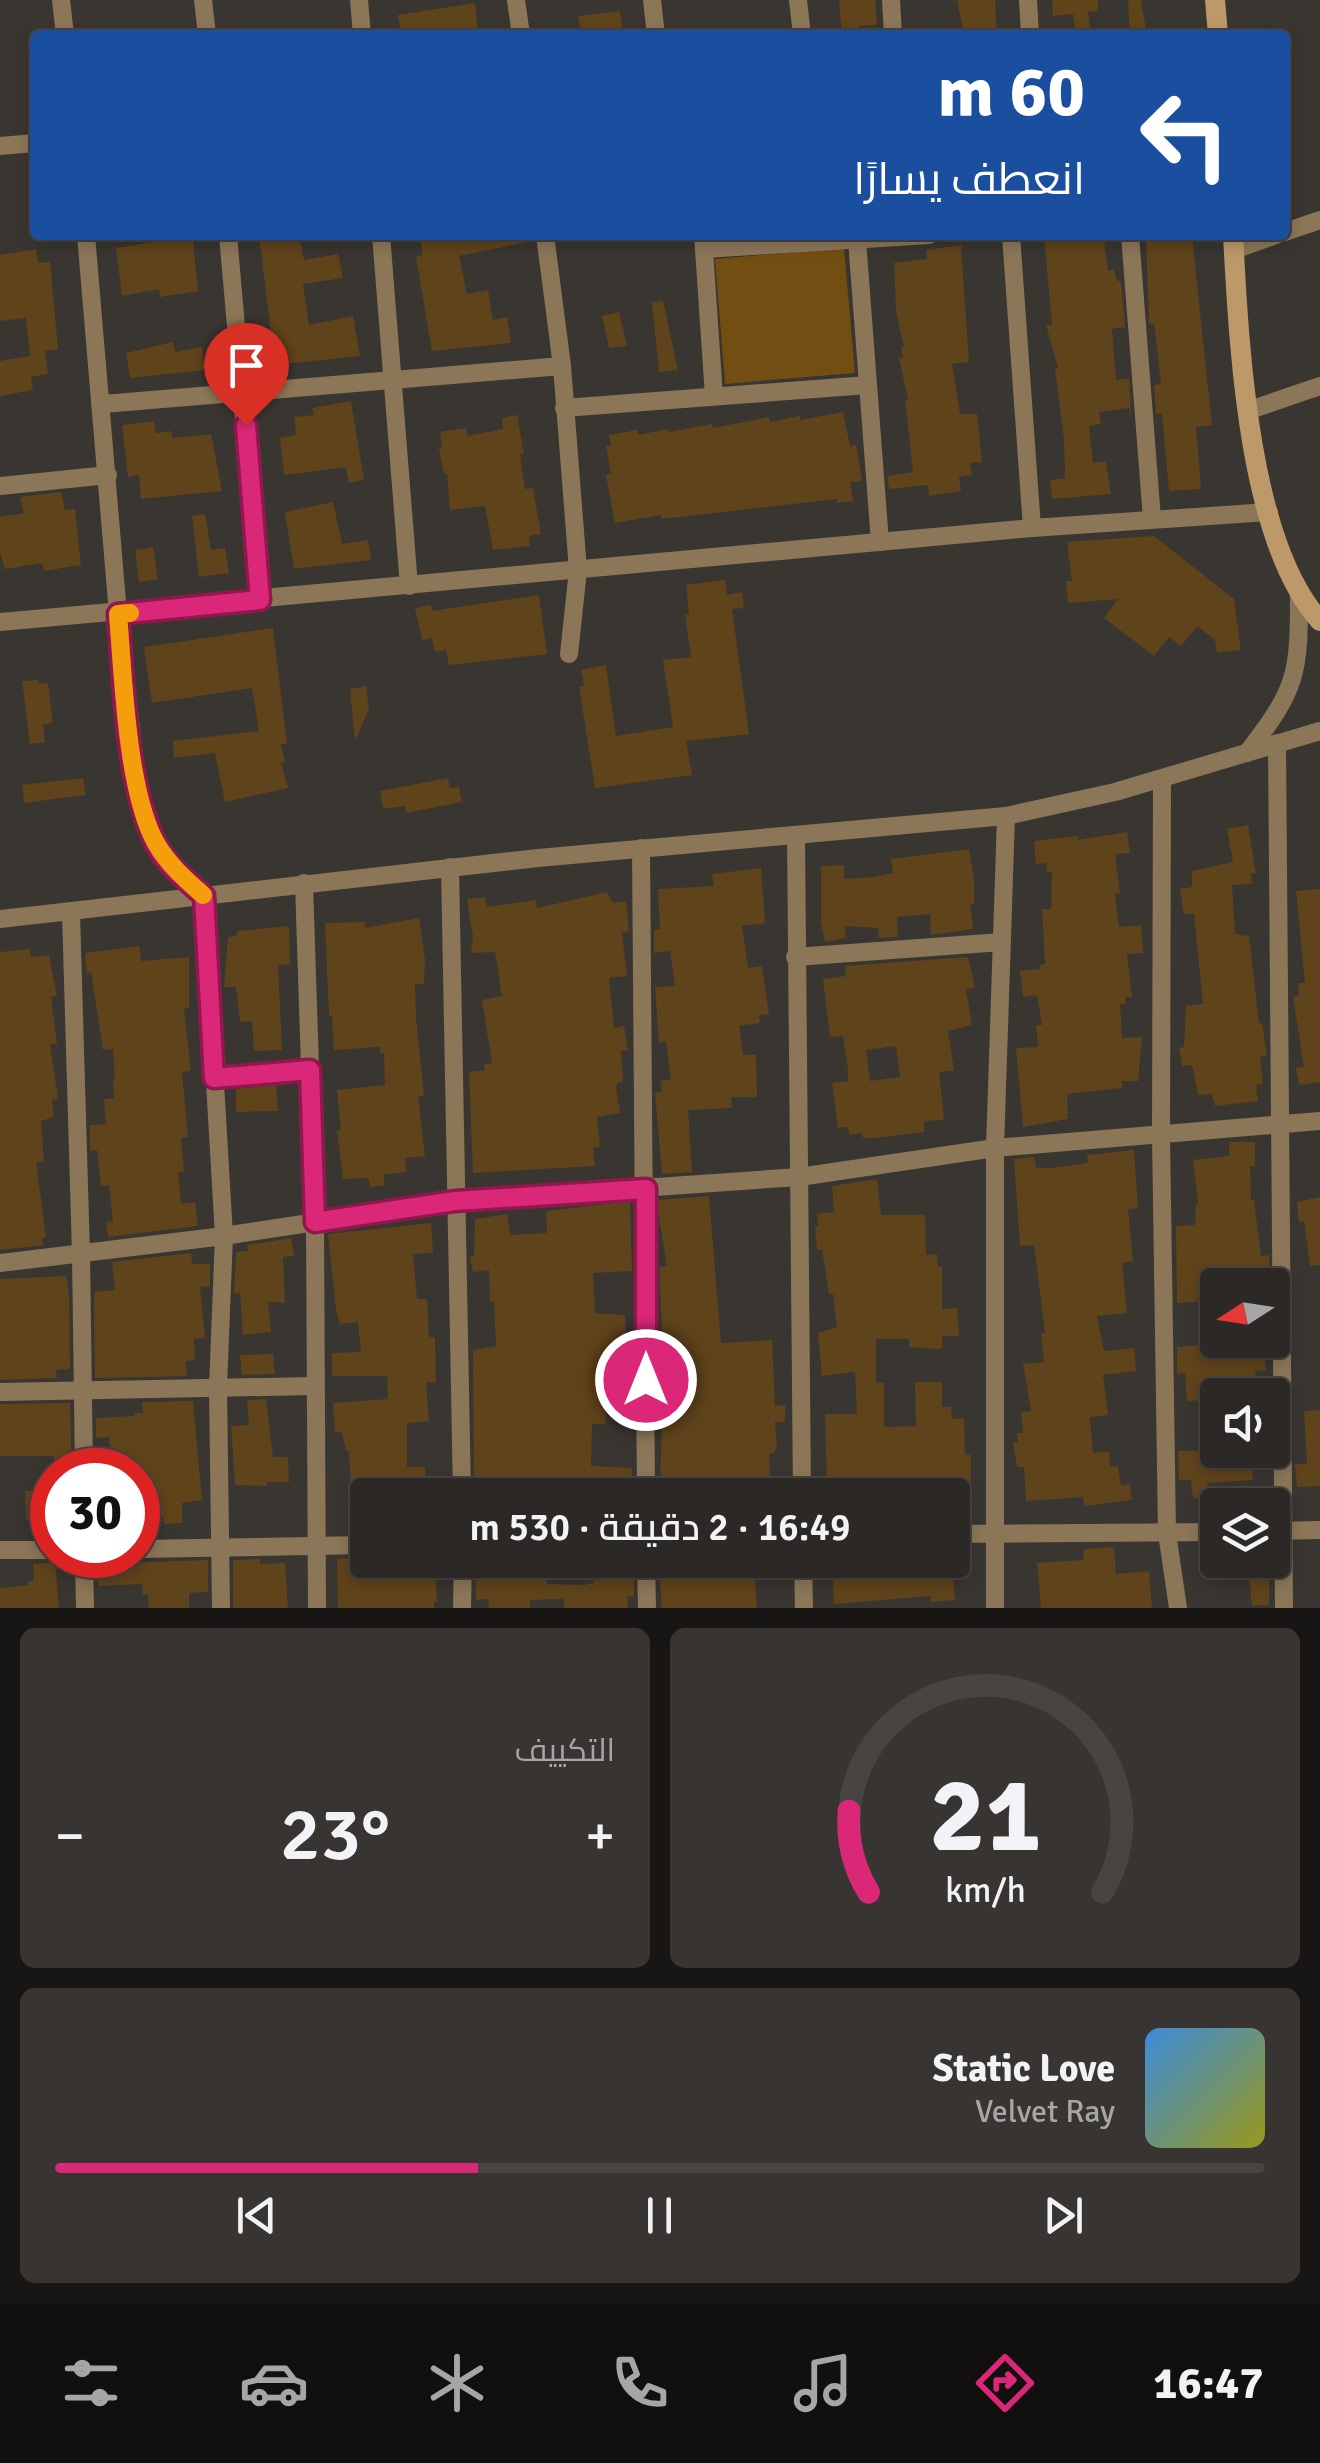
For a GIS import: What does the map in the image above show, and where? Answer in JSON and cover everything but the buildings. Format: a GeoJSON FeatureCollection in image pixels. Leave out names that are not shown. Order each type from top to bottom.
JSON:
{"type":"FeatureCollection","features":[{"type":"Feature","properties":{"kind":"street"},"geometry":{"type":"LineString","coordinates":[[61,0],[64,30]]}},
{"type":"Feature","properties":{"kind":"street"},"geometry":{"type":"LineString","coordinates":[[203,0],[206,30]]}},
{"type":"Feature","properties":{"kind":"street"},"geometry":{"type":"LineString","coordinates":[[359,0],[362,30]]}},
{"type":"Feature","properties":{"kind":"street"},"geometry":{"type":"LineString","coordinates":[[516,0],[520,30]]}},
{"type":"Feature","properties":{"kind":"street"},"geometry":{"type":"LineString","coordinates":[[652,0],[655,30]]}},
{"type":"Feature","properties":{"kind":"street"},"geometry":{"type":"LineString","coordinates":[[798,0],[801,30]]}},
{"type":"Feature","properties":{"kind":"street"},"geometry":{"type":"LineString","coordinates":[[891,0],[893,30]]}},
{"type":"Feature","properties":{"kind":"street"},"geometry":{"type":"LineString","coordinates":[[1028,0],[1030,30]]}},
{"type":"Feature","properties":{"kind":"street"},"geometry":{"type":"LineString","coordinates":[[1215,0],[1218,30]]}},
{"type":"Feature","properties":{"kind":"street"},"geometry":{"type":"LineString","coordinates":[[0,146],[30,143]]}},
{"type":"Feature","properties":{"kind":"street"},"geometry":{"type":"LineString","coordinates":[[1290,230],[1320,220]]}},
{"type":"Feature","properties":{"kind":"street"},"geometry":{"type":"LineString","coordinates":[[86,240],[118,614],[138,791],[154,840],[171,866],[204,896],[224,1236],[218,1387],[222,1608]]}},
{"type":"Feature","properties":{"kind":"street"},"geometry":{"type":"LineString","coordinates":[[228,240],[260,600]]}},
{"type":"Feature","properties":{"kind":"street"},"geometry":{"type":"LineString","coordinates":[[381,240],[409,586]]}},
{"type":"Feature","properties":{"kind":"street"},"geometry":{"type":"LineString","coordinates":[[547,240],[562,366],[578,570],[569,654]]}},
{"type":"Feature","properties":{"kind":"street"},"geometry":{"type":"LineString","coordinates":[[714,396],[703,242],[856,240],[880,542]]}},
{"type":"Feature","properties":{"kind":"street"},"geometry":{"type":"LineString","coordinates":[[1010,240],[1032,528]]}},
{"type":"Feature","properties":{"kind":"street"},"geometry":{"type":"LineString","coordinates":[[1130,240],[1152,519]]}},
{"type":"Feature","properties":{"kind":"street"},"geometry":{"type":"LineString","coordinates":[[1233,242],[1246,411],[1269,512],[1299,592],[1320,621]]}},
{"type":"Feature","properties":{"kind":"street"},"geometry":{"type":"LineString","coordinates":[[102,404],[562,366]]}},
{"type":"Feature","properties":{"kind":"street"},"geometry":{"type":"LineString","coordinates":[[564,408],[868,385]]}},
{"type":"Feature","properties":{"kind":"street"},"geometry":{"type":"LineString","coordinates":[[1246,411],[1320,386]]}},
{"type":"Feature","properties":{"kind":"street"},"geometry":{"type":"LineString","coordinates":[[0,486],[108,474]]}},
{"type":"Feature","properties":{"kind":"street"},"geometry":{"type":"LineString","coordinates":[[0,622],[1032,528],[1269,512]]}},
{"type":"Feature","properties":{"kind":"street"},"geometry":{"type":"LineString","coordinates":[[1247,753],[1272,722],[1293,684],[1299,640],[1299,592]]}},
{"type":"Feature","properties":{"kind":"street"},"geometry":{"type":"LineString","coordinates":[[0,920],[450,867],[1006,816],[1162,779],[1320,731]]}},
{"type":"Feature","properties":{"kind":"street"},"geometry":{"type":"LineString","coordinates":[[1277,744],[1282,1125],[1278,1488]]}},
{"type":"Feature","properties":{"kind":"street"},"geometry":{"type":"LineString","coordinates":[[1162,779],[1161,1135],[1167,1533],[1178,1608]]}},
{"type":"Feature","properties":{"kind":"street"},"geometry":{"type":"LineString","coordinates":[[995,1608],[996,1148],[1006,816]]}},
{"type":"Feature","properties":{"kind":"street"},"geometry":{"type":"LineString","coordinates":[[796,836],[802,1478]]}},
{"type":"Feature","properties":{"kind":"street"},"geometry":{"type":"LineString","coordinates":[[641,848],[646,1478]]}},
{"type":"Feature","properties":{"kind":"street"},"geometry":{"type":"LineString","coordinates":[[450,867],[462,1478]]}},
{"type":"Feature","properties":{"kind":"street"},"geometry":{"type":"LineString","coordinates":[[304,883],[315,1222],[317,1608]]}},
{"type":"Feature","properties":{"kind":"street"},"geometry":{"type":"LineString","coordinates":[[70,913],[84,1448]]}},
{"type":"Feature","properties":{"kind":"street"},"geometry":{"type":"LineString","coordinates":[[795,957],[1002,942]]}},
{"type":"Feature","properties":{"kind":"street"},"geometry":{"type":"LineString","coordinates":[[214,1078],[310,1070]]}},
{"type":"Feature","properties":{"kind":"street"},"geometry":{"type":"LineString","coordinates":[[0,1263],[224,1236],[455,1201],[799,1178],[996,1148],[1320,1122]]}},
{"type":"Feature","properties":{"kind":"street"},"geometry":{"type":"LineString","coordinates":[[0,1392],[314,1386]]}},
{"type":"Feature","properties":{"kind":"street"},"geometry":{"type":"LineString","coordinates":[[1290,1531],[1320,1530]]}},
{"type":"Feature","properties":{"kind":"street"},"geometry":{"type":"LineString","coordinates":[[970,1534],[1200,1532]]}},
{"type":"Feature","properties":{"kind":"street"},"geometry":{"type":"LineString","coordinates":[[160,1548],[350,1545]]}},
{"type":"Feature","properties":{"kind":"street"},"geometry":{"type":"LineString","coordinates":[[0,1550],[30,1550]]}},
{"type":"Feature","properties":{"kind":"street"},"geometry":{"type":"LineString","coordinates":[[84,1578],[85,1608]]}},
{"type":"Feature","properties":{"kind":"street"},"geometry":{"type":"LineString","coordinates":[[462,1608],[463,1578]]}},
{"type":"Feature","properties":{"kind":"street"},"geometry":{"type":"LineString","coordinates":[[646,1578],[647,1608]]}},
{"type":"Feature","properties":{"kind":"street"},"geometry":{"type":"LineString","coordinates":[[803,1578],[804,1608]]}},
{"type":"Feature","properties":{"kind":"street"},"geometry":{"type":"LineString","coordinates":[[1282,1578],[1284,1608]]}},
{"type":"Feature","properties":{"kind":"shaded area"},"geometry":{"type":"Polygon","coordinates":[[[844,248],[855,373],[725,384],[715,259],[844,248]]]}},
{"type":"Feature","properties":{"kind":"slow traffic"},"geometry":{"type":"LineString","coordinates":[[130,613],[118,614],[138,791],[154,840],[171,866],[203,895]]}},
{"type":"Feature","properties":{"kind":"route"},"geometry":{"type":"LineString","coordinates":[[246,425],[260,600],[118,614],[138,791],[154,840],[171,866],[204,896],[214,1078],[310,1070],[315,1222],[455,1201],[646,1189],[646,1380]]}}]}
